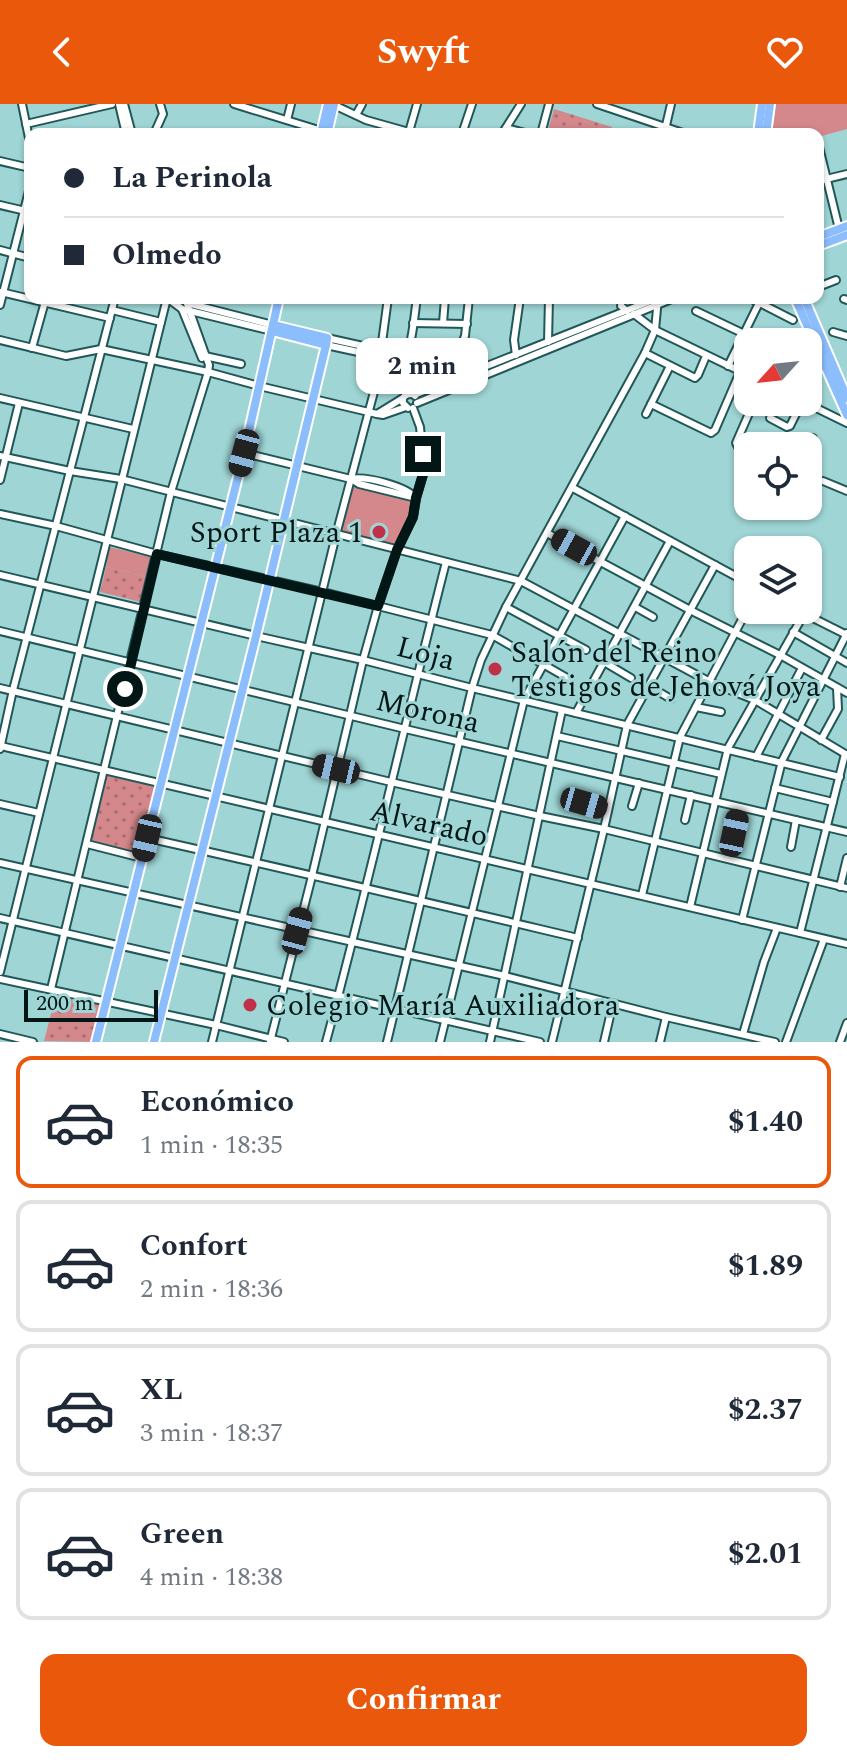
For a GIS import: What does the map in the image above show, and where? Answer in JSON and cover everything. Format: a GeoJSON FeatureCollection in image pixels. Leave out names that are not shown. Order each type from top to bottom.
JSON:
{"type":"FeatureCollection","features":[{"type":"Feature","properties":{"kind":"main road"},"geometry":{"type":"LineString","coordinates":[[325,128],[332,104]]}},
{"type":"Feature","properties":{"kind":"main road"},"geometry":{"type":"LineString","coordinates":[[759,128],[762,104]]}},
{"type":"Feature","properties":{"kind":"main road"},"geometry":{"type":"LineString","coordinates":[[767,128],[770,104]]}},
{"type":"Feature","properties":{"kind":"main road"},"geometry":{"type":"LineString","coordinates":[[824,235],[843,227]]}},
{"type":"Feature","properties":{"kind":"main road"},"geometry":{"type":"LineString","coordinates":[[824,244],[847,235]]}},
{"type":"Feature","properties":{"kind":"main road"},"geometry":{"type":"LineString","coordinates":[[96,1042],[281,304]]}},
{"type":"Feature","properties":{"kind":"main road"},"geometry":{"type":"LineString","coordinates":[[798,304],[847,415]]}},
{"type":"Feature","properties":{"kind":"main road"},"geometry":{"type":"LineString","coordinates":[[807,304],[847,398]]}},
{"type":"Feature","properties":{"kind":"main road"},"geometry":{"type":"LineString","coordinates":[[154,1042],[326,341],[275,329]]}},
{"type":"Feature","properties":{"kind":"street"},"geometry":{"type":"LineString","coordinates":[[22,104],[27,128]]}},
{"type":"Feature","properties":{"kind":"street"},"geometry":{"type":"LineString","coordinates":[[69,104],[71,113]]}},
{"type":"Feature","properties":{"kind":"street"},"geometry":{"type":"LineString","coordinates":[[26,124],[112,104]]}},
{"type":"Feature","properties":{"kind":"street"},"geometry":{"type":"LineString","coordinates":[[122,104],[128,128]]}},
{"type":"Feature","properties":{"kind":"street"},"geometry":{"type":"LineString","coordinates":[[157,128],[163,114],[160,104]]}},
{"type":"Feature","properties":{"kind":"street"},"geometry":{"type":"LineString","coordinates":[[234,104],[309,128]]}},
{"type":"Feature","properties":{"kind":"street"},"geometry":{"type":"LineString","coordinates":[[287,120],[291,104]]}},
{"type":"Feature","properties":{"kind":"street"},"geometry":{"type":"LineString","coordinates":[[332,104],[366,120],[395,128]]}},
{"type":"Feature","properties":{"kind":"street"},"geometry":{"type":"LineString","coordinates":[[356,115],[362,104]]}},
{"type":"Feature","properties":{"kind":"street"},"geometry":{"type":"LineString","coordinates":[[414,128],[417,104]]}},
{"type":"Feature","properties":{"kind":"street"},"geometry":{"type":"LineString","coordinates":[[464,128],[472,104]]}},
{"type":"Feature","properties":{"kind":"street"},"geometry":{"type":"LineString","coordinates":[[506,128],[521,104]]}},
{"type":"Feature","properties":{"kind":"street"},"geometry":{"type":"LineString","coordinates":[[543,128],[549,104]]}},
{"type":"Feature","properties":{"kind":"street"},"geometry":{"type":"LineString","coordinates":[[597,104],[612,106],[660,128]]}},
{"type":"Feature","properties":{"kind":"street"},"geometry":{"type":"LineString","coordinates":[[665,128],[671,104]]}},
{"type":"Feature","properties":{"kind":"street"},"geometry":{"type":"LineString","coordinates":[[0,161],[24,167]]}},
{"type":"Feature","properties":{"kind":"street"},"geometry":{"type":"LineString","coordinates":[[824,170],[843,227]]}},
{"type":"Feature","properties":{"kind":"street"},"geometry":{"type":"LineString","coordinates":[[826,179],[847,174]]}},
{"type":"Feature","properties":{"kind":"street"},"geometry":{"type":"LineString","coordinates":[[0,205],[24,211]]}},
{"type":"Feature","properties":{"kind":"street"},"geometry":{"type":"LineString","coordinates":[[0,305],[24,221]]}},
{"type":"Feature","properties":{"kind":"street"},"geometry":{"type":"LineString","coordinates":[[0,250],[24,256]]}},
{"type":"Feature","properties":{"kind":"street"},"geometry":{"type":"LineString","coordinates":[[824,285],[836,280]]}},
{"type":"Feature","properties":{"kind":"street"},"geometry":{"type":"LineString","coordinates":[[2,292],[24,296]]}},
{"type":"Feature","properties":{"kind":"street"},"geometry":{"type":"LineString","coordinates":[[32,348],[44,304]]}},
{"type":"Feature","properties":{"kind":"street"},"geometry":{"type":"LineString","coordinates":[[64,304],[161,322]]}},
{"type":"Feature","properties":{"kind":"street"},"geometry":{"type":"LineString","coordinates":[[0,748],[114,304]]}},
{"type":"Feature","properties":{"kind":"street"},"geometry":{"type":"LineString","coordinates":[[0,972],[133,429],[167,304]]}},
{"type":"Feature","properties":{"kind":"street"},"geometry":{"type":"LineString","coordinates":[[212,1042],[382,354],[387,304]]}},
{"type":"Feature","properties":{"kind":"street"},"geometry":{"type":"LineString","coordinates":[[326,341],[400,360],[406,356],[416,304]]}},
{"type":"Feature","properties":{"kind":"street"},"geometry":{"type":"LineString","coordinates":[[443,323],[445,304]]}},
{"type":"Feature","properties":{"kind":"street"},"geometry":{"type":"LineString","coordinates":[[409,345],[461,345],[469,304]]}},
{"type":"Feature","properties":{"kind":"street"},"geometry":{"type":"LineString","coordinates":[[516,355],[514,340],[519,304]]}},
{"type":"Feature","properties":{"kind":"street"},"geometry":{"type":"LineString","coordinates":[[548,342],[549,304]]}},
{"type":"Feature","properties":{"kind":"street"},"geometry":{"type":"LineString","coordinates":[[621,304],[655,330],[734,369]]}},
{"type":"Feature","properties":{"kind":"street"},"geometry":{"type":"LineString","coordinates":[[410,400],[649,304]]}},
{"type":"Feature","properties":{"kind":"street"},"geometry":{"type":"LineString","coordinates":[[387,1042],[481,660],[506,607],[645,353],[655,330],[658,304]]}},
{"type":"Feature","properties":{"kind":"street"},"geometry":{"type":"LineString","coordinates":[[747,328],[759,304]]}},
{"type":"Feature","properties":{"kind":"street"},"geometry":{"type":"LineString","coordinates":[[761,304],[793,320]]}},
{"type":"Feature","properties":{"kind":"street"},"geometry":{"type":"LineString","coordinates":[[185,305],[275,329]]}},
{"type":"Feature","properties":{"kind":"street"},"geometry":{"type":"LineString","coordinates":[[51,989],[171,492],[208,372],[209,365],[185,305]]}},
{"type":"Feature","properties":{"kind":"street"},"geometry":{"type":"LineString","coordinates":[[185,305],[208,372]]}},
{"type":"Feature","properties":{"kind":"street"},"geometry":{"type":"LineString","coordinates":[[696,311],[734,329]]}},
{"type":"Feature","properties":{"kind":"street"},"geometry":{"type":"LineString","coordinates":[[0,340],[66,356],[101,349],[377,414],[548,342],[631,312]]}},
{"type":"Feature","properties":{"kind":"street"},"geometry":{"type":"LineString","coordinates":[[413,323],[467,324]]}},
{"type":"Feature","properties":{"kind":"street"},"geometry":{"type":"LineString","coordinates":[[833,332],[847,336]]}},
{"type":"Feature","properties":{"kind":"street"},"geometry":{"type":"LineString","coordinates":[[645,353],[695,378],[706,356]]}},
{"type":"Feature","properties":{"kind":"street"},"geometry":{"type":"LineString","coordinates":[[728,366],[734,354]]}},
{"type":"Feature","properties":{"kind":"street"},"geometry":{"type":"LineString","coordinates":[[205,356],[241,364]]}},
{"type":"Feature","properties":{"kind":"street"},"geometry":{"type":"LineString","coordinates":[[270,1041],[363,660],[397,550],[413,517],[424,471],[420,427],[400,360]]}},
{"type":"Feature","properties":{"kind":"street"},"geometry":{"type":"LineString","coordinates":[[646,414],[670,366]]}},
{"type":"Feature","properties":{"kind":"street"},"geometry":{"type":"LineString","coordinates":[[836,373],[847,376]]}},
{"type":"Feature","properties":{"kind":"street"},"geometry":{"type":"LineString","coordinates":[[651,404],[711,433],[734,386]]}},
{"type":"Feature","properties":{"kind":"street"},"geometry":{"type":"LineString","coordinates":[[0,398],[133,429]]}},
{"type":"Feature","properties":{"kind":"street"},"geometry":{"type":"LineString","coordinates":[[0,480],[3,457],[19,403]]}},
{"type":"Feature","properties":{"kind":"street"},"geometry":{"type":"LineString","coordinates":[[822,411],[847,423]]}},
{"type":"Feature","properties":{"kind":"street"},"geometry":{"type":"LineString","coordinates":[[770,418],[787,427],[795,416]]}},
{"type":"Feature","properties":{"kind":"street"},"geometry":{"type":"LineString","coordinates":[[244,453],[416,498]]}},
{"type":"Feature","properties":{"kind":"street"},"geometry":{"type":"LineString","coordinates":[[3,457],[121,479],[521,581],[710,682],[755,700],[846,753],[800,933]]}},
{"type":"Feature","properties":{"kind":"street"},"geometry":{"type":"LineString","coordinates":[[823,481],[847,491]]}},
{"type":"Feature","properties":{"kind":"street"},"geometry":{"type":"LineString","coordinates":[[573,488],[734,575]]}},
{"type":"Feature","properties":{"kind":"street"},"geometry":{"type":"LineString","coordinates":[[0,514],[492,635],[569,679]]}},
{"type":"Feature","properties":{"kind":"street"},"geometry":{"type":"LineString","coordinates":[[440,1042],[524,700],[625,516]]}},
{"type":"Feature","properties":{"kind":"street"},"geometry":{"type":"LineString","coordinates":[[547,533],[847,693]]}},
{"type":"Feature","properties":{"kind":"street"},"geometry":{"type":"LineString","coordinates":[[576,713],[670,541]]}},
{"type":"Feature","properties":{"kind":"street"},"geometry":{"type":"LineString","coordinates":[[326,1042],[446,562]]}},
{"type":"Feature","properties":{"kind":"street"},"geometry":{"type":"LineString","coordinates":[[552,1042],[627,725],[715,565]]}},
{"type":"Feature","properties":{"kind":"street","name":"Loja"},"geometry":{"type":"LineString","coordinates":[[0,575],[840,777]]}},
{"type":"Feature","properties":{"kind":"street"},"geometry":{"type":"LineString","coordinates":[[506,607],[586,650]]}},
{"type":"Feature","properties":{"kind":"street"},"geometry":{"type":"LineString","coordinates":[[635,607],[653,617]]}},
{"type":"Feature","properties":{"kind":"street"},"geometry":{"type":"LineString","coordinates":[[742,920],[782,761],[847,634],[822,622]]}},
{"type":"Feature","properties":{"kind":"street"},"geometry":{"type":"LineString","coordinates":[[642,895],[680,737],[740,624]]}},
{"type":"Feature","properties":{"kind":"street"},"geometry":{"type":"LineString","coordinates":[[690,907],[728,748],[796,624]]}},
{"type":"Feature","properties":{"kind":"street","name":"Morona"},"geometry":{"type":"LineString","coordinates":[[0,631],[847,832]]}},
{"type":"Feature","properties":{"kind":"street"},"geometry":{"type":"LineString","coordinates":[[793,632],[847,663]]}},
{"type":"Feature","properties":{"kind":"street"},"geometry":{"type":"LineString","coordinates":[[604,662],[631,678]]}},
{"type":"Feature","properties":{"kind":"street"},"geometry":{"type":"LineString","coordinates":[[756,757],[802,668]]}},
{"type":"Feature","properties":{"kind":"street"},"geometry":{"type":"LineString","coordinates":[[649,686],[671,699]]}},
{"type":"Feature","properties":{"kind":"street"},"geometry":{"type":"LineString","coordinates":[[0,688],[843,888],[847,858]]}},
{"type":"Feature","properties":{"kind":"street"},"geometry":{"type":"LineString","coordinates":[[821,740],[838,709],[837,688]]}},
{"type":"Feature","properties":{"kind":"street"},"geometry":{"type":"LineString","coordinates":[[696,707],[721,712]]}},
{"type":"Feature","properties":{"kind":"street"},"geometry":{"type":"LineString","coordinates":[[490,1042],[562,710]]}},
{"type":"Feature","properties":{"kind":"street"},"geometry":{"type":"LineString","coordinates":[[557,736],[721,774]]}},
{"type":"Feature","properties":{"kind":"street","name":"Alvarado"},"geometry":{"type":"LineString","coordinates":[[0,748],[847,944]]}},
{"type":"Feature","properties":{"kind":"street"},"geometry":{"type":"LineString","coordinates":[[632,806],[639,783]]}},
{"type":"Feature","properties":{"kind":"street"},"geometry":{"type":"LineString","coordinates":[[775,788],[833,802]]}},
{"type":"Feature","properties":{"kind":"street"},"geometry":{"type":"LineString","coordinates":[[685,820],[691,795]]}},
{"type":"Feature","properties":{"kind":"street"},"geometry":{"type":"LineString","coordinates":[[584,803],[608,810]]}},
{"type":"Feature","properties":{"kind":"street"},"geometry":{"type":"LineString","coordinates":[[0,804],[39,813]]}},
{"type":"Feature","properties":{"kind":"street"},"geometry":{"type":"LineString","coordinates":[[734,833],[739,807]]}},
{"type":"Feature","properties":{"kind":"street"},"geometry":{"type":"LineString","coordinates":[[791,847],[796,820]]}},
{"type":"Feature","properties":{"kind":"street"},"geometry":{"type":"LineString","coordinates":[[147,838],[578,938]]}},
{"type":"Feature","properties":{"kind":"street"},"geometry":{"type":"LineString","coordinates":[[87,844],[142,858]]}},
{"type":"Feature","properties":{"kind":"street"},"geometry":{"type":"LineString","coordinates":[[0,863],[505,976],[775,1042]]}},
{"type":"Feature","properties":{"kind":"street"},"geometry":{"type":"LineString","coordinates":[[0,918],[540,1042]]}},
{"type":"Feature","properties":{"kind":"street"},"geometry":{"type":"LineString","coordinates":[[743,1034],[777,928]]}},
{"type":"Feature","properties":{"kind":"street"},"geometry":{"type":"LineString","coordinates":[[786,1042],[824,939]]}},
{"type":"Feature","properties":{"kind":"street"},"geometry":{"type":"LineString","coordinates":[[0,979],[284,1042]]}},
{"type":"Feature","properties":{"kind":"street"},"geometry":{"type":"LineString","coordinates":[[604,1042],[613,1003]]}},
{"type":"Feature","properties":{"kind":"street"},"geometry":{"type":"LineString","coordinates":[[660,1042],[666,1017]]}},
{"type":"Feature","properties":{"kind":"street"},"geometry":{"type":"LineString","coordinates":[[840,1042],[847,1023]]}},
{"type":"Feature","properties":{"kind":"street"},"geometry":{"type":"LineString","coordinates":[[0,1034],[33,1042]]}},
{"type":"Feature","properties":{"kind":"shaded area"},"geometry":{"type":"Polygon","coordinates":[[[776,104],[847,104],[847,129],[824,135],[824,128],[773,128],[776,104]]]}},
{"type":"Feature","properties":{"kind":"shaded area"},"geometry":{"type":"Polygon","coordinates":[[[554,109],[612,127],[612,128],[549,128],[554,109]]]}},
{"type":"Feature","properties":{"kind":"shaded area"},"geometry":{"type":"Polygon","coordinates":[[[353,482],[414,498],[395,547],[340,532],[353,482]]]}},
{"type":"Feature","properties":{"kind":"shaded area"},"geometry":{"type":"Polygon","coordinates":[[[109,547],[152,557],[147,577],[106,567],[109,547]]]}},
{"type":"Feature","properties":{"kind":"shaded area"},"geometry":{"type":"Polygon","coordinates":[[[106,567],[147,577],[141,602],[100,592],[106,567]]]}},
{"type":"Feature","properties":{"kind":"shaded area"},"geometry":{"type":"Polygon","coordinates":[[[106,775],[157,787],[140,855],[90,842],[106,775]]]}},
{"type":"Feature","properties":{"kind":"shaded area"},"geometry":{"type":"Polygon","coordinates":[[[56,994],[102,1005],[93,1042],[44,1041],[56,994]]]}},
{"type":"Feature","properties":{"kind":"place","name":"Sport Plaza 1"},"geometry":{"type":"Point","coordinates":[379,532]}},
{"type":"Feature","properties":{"kind":"place","name":"Salón del Reino Testigos de Jehová Joya"},"geometry":{"type":"Point","coordinates":[495,669]}},
{"type":"Feature","properties":{"kind":"place","name":"Colegio María Auxiliadora"},"geometry":{"type":"Point","coordinates":[250,1005]}},
{"type":"Feature","properties":{"kind":"route"},"geometry":{"type":"LineString","coordinates":[[125,689],[157,554],[378,606],[397,550],[413,517],[424,471],[423,454]]}}]}
